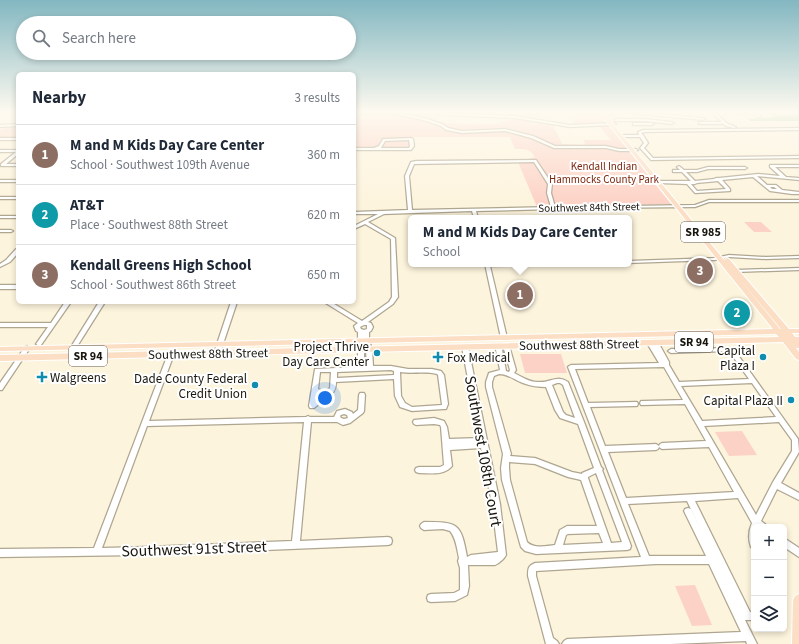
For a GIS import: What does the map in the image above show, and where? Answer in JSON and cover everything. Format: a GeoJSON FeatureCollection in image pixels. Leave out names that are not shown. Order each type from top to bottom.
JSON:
{"type":"FeatureCollection","features":[{"type":"Feature","properties":{"kind":"main road","name":"SR 985"},"geometry":{"type":"LineString","coordinates":[[628,143],[722,258],[799,357]]}},
{"type":"Feature","properties":{"kind":"main road","name":"SR 985"},"geometry":{"type":"LineString","coordinates":[[722,258],[736,271],[787,331],[796,339],[799,346]]}},
{"type":"Feature","properties":{"kind":"main road","name":"Southwest 88th Street"},"geometry":{"type":"LineString","coordinates":[[0,349],[799,331]]}},
{"type":"Feature","properties":{"kind":"main road"},"geometry":{"type":"LineString","coordinates":[[500,346],[518,337]]}},
{"type":"Feature","properties":{"kind":"main road"},"geometry":{"type":"LineString","coordinates":[[488,346],[496,344],[504,338]]}},
{"type":"Feature","properties":{"kind":"main road","name":"Southwest 88th Street"},"geometry":{"type":"LineString","coordinates":[[0,358],[796,339]]}},
{"type":"Feature","properties":{"kind":"main road"},"geometry":{"type":"LineString","coordinates":[[798,644],[799,600]]}},
{"type":"Feature","properties":{"kind":"street"},"geometry":{"type":"LineString","coordinates":[[374,149],[380,147],[383,143]]}},
{"type":"Feature","properties":{"kind":"street"},"geometry":{"type":"LineString","coordinates":[[356,149],[409,149],[412,146],[412,143]]}},
{"type":"Feature","properties":{"kind":"street"},"geometry":{"type":"LineString","coordinates":[[543,143],[552,147],[602,147],[618,151],[634,150]]}},
{"type":"Feature","properties":{"kind":"street"},"geometry":{"type":"LineString","coordinates":[[646,143],[642,147],[652,159],[799,157]]}},
{"type":"Feature","properties":{"kind":"street"},"geometry":{"type":"LineString","coordinates":[[0,151],[16,152]]}},
{"type":"Feature","properties":{"kind":"street"},"geometry":{"type":"LineString","coordinates":[[1,165],[16,154]]}},
{"type":"Feature","properties":{"kind":"street"},"geometry":{"type":"LineString","coordinates":[[410,212],[407,175],[412,163],[418,162],[535,161],[550,184],[549,193],[553,208]]}},
{"type":"Feature","properties":{"kind":"street"},"geometry":{"type":"LineString","coordinates":[[1,165],[16,165]]}},
{"type":"Feature","properties":{"kind":"street"},"geometry":{"type":"LineString","coordinates":[[785,178],[771,166],[799,166]]}},
{"type":"Feature","properties":{"kind":"street"},"geometry":{"type":"LineString","coordinates":[[679,167],[684,171],[696,192],[729,190],[718,179]]}},
{"type":"Feature","properties":{"kind":"street"},"geometry":{"type":"LineString","coordinates":[[674,171],[697,171],[706,168],[745,168]]}},
{"type":"Feature","properties":{"kind":"street"},"geometry":{"type":"LineString","coordinates":[[725,168],[735,177]]}},
{"type":"Feature","properties":{"kind":"street"},"geometry":{"type":"LineString","coordinates":[[661,182],[690,182],[755,176],[797,179]]}},
{"type":"Feature","properties":{"kind":"street"},"geometry":{"type":"LineString","coordinates":[[755,176],[766,186],[775,186],[787,193],[799,193]]}},
{"type":"Feature","properties":{"kind":"street"},"geometry":{"type":"LineString","coordinates":[[775,177],[780,181],[791,181],[797,179]]}},
{"type":"Feature","properties":{"kind":"street"},"geometry":{"type":"LineString","coordinates":[[0,181],[16,181]]}},
{"type":"Feature","properties":{"kind":"street"},"geometry":{"type":"LineString","coordinates":[[661,182],[690,182]]}},
{"type":"Feature","properties":{"kind":"street"},"geometry":{"type":"LineString","coordinates":[[0,198],[16,198]]}},
{"type":"Feature","properties":{"kind":"street","name":"Southwest 84th Street"},"geometry":{"type":"LineString","coordinates":[[356,213],[695,206],[699,203],[710,201],[799,201]]}},
{"type":"Feature","properties":{"kind":"street"},"geometry":{"type":"LineString","coordinates":[[474,211],[475,215]]}},
{"type":"Feature","properties":{"kind":"street"},"geometry":{"type":"LineString","coordinates":[[356,227],[384,212]]}},
{"type":"Feature","properties":{"kind":"street"},"geometry":{"type":"LineString","coordinates":[[0,217],[16,217]]}},
{"type":"Feature","properties":{"kind":"street"},"geometry":{"type":"LineString","coordinates":[[364,332],[356,328],[392,302],[395,298],[393,238],[365,222]]}},
{"type":"Feature","properties":{"kind":"street"},"geometry":{"type":"LineString","coordinates":[[0,231],[11,231]]}},
{"type":"Feature","properties":{"kind":"street"},"geometry":{"type":"LineString","coordinates":[[0,266],[15,257]]}},
{"type":"Feature","properties":{"kind":"street"},"geometry":{"type":"LineString","coordinates":[[632,262],[722,258],[799,257]]}},
{"type":"Feature","properties":{"kind":"street"},"geometry":{"type":"LineString","coordinates":[[487,267],[504,338]]}},
{"type":"Feature","properties":{"kind":"street"},"geometry":{"type":"LineString","coordinates":[[736,271],[799,269]]}},
{"type":"Feature","properties":{"kind":"street"},"geometry":{"type":"LineString","coordinates":[[0,287],[16,287]]}},
{"type":"Feature","properties":{"kind":"street"},"geometry":{"type":"LineString","coordinates":[[39,344],[67,304]]}},
{"type":"Feature","properties":{"kind":"street"},"geometry":{"type":"LineString","coordinates":[[74,347],[101,304]]}},
{"type":"Feature","properties":{"kind":"street"},"geometry":{"type":"LineString","coordinates":[[217,353],[233,304]]}},
{"type":"Feature","properties":{"kind":"street"},"geometry":{"type":"LineString","coordinates":[[330,304],[362,323],[369,324],[370,327],[364,332]]}},
{"type":"Feature","properties":{"kind":"street"},"geometry":{"type":"LineString","coordinates":[[0,326],[52,325]]}},
{"type":"Feature","properties":{"kind":"street"},"geometry":{"type":"LineString","coordinates":[[364,332],[365,349],[370,361],[370,369]]}},
{"type":"Feature","properties":{"kind":"street"},"geometry":{"type":"LineString","coordinates":[[653,342],[660,356],[666,362],[666,365],[756,524]]}},
{"type":"Feature","properties":{"kind":"street"},"geometry":{"type":"LineString","coordinates":[[500,346],[499,350],[507,373]]}},
{"type":"Feature","properties":{"kind":"street"},"geometry":{"type":"LineString","coordinates":[[507,373],[513,370],[507,349],[509,346]]}},
{"type":"Feature","properties":{"kind":"street","name":"Southwest 108th Court"},"geometry":{"type":"LineString","coordinates":[[462,561],[495,561],[502,555],[496,504],[465,347]]}},
{"type":"Feature","properties":{"kind":"street"},"geometry":{"type":"LineString","coordinates":[[0,388],[27,348]]}},
{"type":"Feature","properties":{"kind":"street"},"geometry":{"type":"LineString","coordinates":[[361,369],[361,361],[365,349]]}},
{"type":"Feature","properties":{"kind":"street"},"geometry":{"type":"LineString","coordinates":[[671,351],[731,349],[794,439],[797,452],[776,484],[758,524]]}},
{"type":"Feature","properties":{"kind":"street"},"geometry":{"type":"LineString","coordinates":[[97,551],[171,354]]}},
{"type":"Feature","properties":{"kind":"street"},"geometry":{"type":"LineString","coordinates":[[361,361],[364,363],[370,361]]}},
{"type":"Feature","properties":{"kind":"street"},"geometry":{"type":"LineString","coordinates":[[502,361],[510,362]]}},
{"type":"Feature","properties":{"kind":"street"},"geometry":{"type":"LineString","coordinates":[[647,561],[572,367],[666,365]]}},
{"type":"Feature","properties":{"kind":"street"},"geometry":{"type":"LineString","coordinates":[[334,370],[333,389],[312,406],[318,370],[361,369],[397,369],[439,372],[441,375],[445,401],[444,406],[412,409],[405,407],[399,400],[397,369]]}},
{"type":"Feature","properties":{"kind":"street"},"geometry":{"type":"LineString","coordinates":[[494,373],[507,373],[530,383],[548,384],[556,381],[565,382],[627,546],[533,549],[526,547],[523,543],[506,480],[507,459],[502,430],[489,387],[491,375],[494,373]]}},
{"type":"Feature","properties":{"kind":"street"},"geometry":{"type":"LineString","coordinates":[[334,380],[397,377]]}},
{"type":"Feature","properties":{"kind":"street"},"geometry":{"type":"LineString","coordinates":[[677,384],[754,381]]}},
{"type":"Feature","properties":{"kind":"street"},"geometry":{"type":"LineString","coordinates":[[548,384],[553,392],[560,414],[581,422]]}},
{"type":"Feature","properties":{"kind":"street"},"geometry":{"type":"LineString","coordinates":[[315,390],[327,395]]}},
{"type":"Feature","properties":{"kind":"street"},"geometry":{"type":"LineString","coordinates":[[145,424],[338,419],[338,414],[343,412],[349,413],[351,418],[359,414],[361,411],[362,395]]}},
{"type":"Feature","properties":{"kind":"street"},"geometry":{"type":"LineString","coordinates":[[643,403],[687,402]]}},
{"type":"Feature","properties":{"kind":"street"},"geometry":{"type":"LineString","coordinates":[[586,405],[635,404]]}},
{"type":"Feature","properties":{"kind":"street"},"geometry":{"type":"LineString","coordinates":[[296,544],[308,419]]}},
{"type":"Feature","properties":{"kind":"street"},"geometry":{"type":"LineString","coordinates":[[700,424],[781,419]]}},
{"type":"Feature","properties":{"kind":"street"},"geometry":{"type":"LineString","coordinates":[[416,422],[440,422],[444,427],[448,466],[440,470],[419,470]]}},
{"type":"Feature","properties":{"kind":"street"},"geometry":{"type":"LineString","coordinates":[[446,444],[484,442]]}},
{"type":"Feature","properties":{"kind":"street"},"geometry":{"type":"LineString","coordinates":[[604,449],[711,444]]}},
{"type":"Feature","properties":{"kind":"street"},"geometry":{"type":"LineString","coordinates":[[507,459],[535,461],[571,476],[584,478]]}},
{"type":"Feature","properties":{"kind":"street"},"geometry":{"type":"LineString","coordinates":[[584,478],[585,475],[598,469]]}},
{"type":"Feature","properties":{"kind":"street"},"geometry":{"type":"LineString","coordinates":[[584,478],[608,547]]}},
{"type":"Feature","properties":{"kind":"street"},"geometry":{"type":"LineString","coordinates":[[776,484],[799,497]]}},
{"type":"Feature","properties":{"kind":"street"},"geometry":{"type":"LineString","coordinates":[[624,501],[740,495]]}},
{"type":"Feature","properties":{"kind":"street"},"geometry":{"type":"LineString","coordinates":[[689,497],[712,554]]}},
{"type":"Feature","properties":{"kind":"street"},"geometry":{"type":"LineString","coordinates":[[568,644],[750,640],[747,616],[688,511]]}},
{"type":"Feature","properties":{"kind":"street"},"geometry":{"type":"LineString","coordinates":[[424,526],[448,526],[454,529],[458,535],[462,561],[464,592],[460,596],[454,598],[431,598]]}},
{"type":"Feature","properties":{"kind":"street"},"geometry":{"type":"LineString","coordinates":[[558,549],[563,533],[567,530],[602,529]]}},
{"type":"Feature","properties":{"kind":"street","name":"Southwest 91st Street"},"geometry":{"type":"LineString","coordinates":[[0,553],[388,541]]}},
{"type":"Feature","properties":{"kind":"street"},"geometry":{"type":"LineString","coordinates":[[787,544],[799,553]]}},
{"type":"Feature","properties":{"kind":"street"},"geometry":{"type":"LineString","coordinates":[[554,644],[549,642],[545,631],[531,571],[533,568],[540,566],[647,561],[712,554]]}},
{"type":"Feature","properties":{"kind":"green space","name":"Kendall Indian Hammocks County Park"},"geometry":{"type":"Polygon","coordinates":[[[356,143],[413,143],[413,148],[406,148],[407,151],[357,151],[356,176],[356,143]]]}},
{"type":"Feature","properties":{"kind":"green space","name":"Kendall Indian Hammocks County Park"},"geometry":{"type":"Polygon","coordinates":[[[513,143],[562,143],[585,145],[585,143],[623,143],[671,204],[537,207],[518,162],[535,157],[531,152],[524,149],[515,149],[513,143]]]}},
{"type":"Feature","properties":{"kind":"green space"},"geometry":{"type":"Polygon","coordinates":[[[744,222],[761,222],[772,232],[754,232],[744,222]]]}},
{"type":"Feature","properties":{"kind":"green space"},"geometry":{"type":"Polygon","coordinates":[[[520,354],[561,354],[567,373],[525,373],[520,354]]]}},
{"type":"Feature","properties":{"kind":"green space"},"geometry":{"type":"Polygon","coordinates":[[[742,431],[757,455],[729,456],[715,432],[742,431]]]}},
{"type":"Feature","properties":{"kind":"green space"},"geometry":{"type":"Polygon","coordinates":[[[695,585],[712,625],[692,626],[675,586],[695,585]]]}},
{"type":"Feature","properties":{"kind":"place","name":"Kendall Greens High School"},"geometry":{"type":"Point","coordinates":[700,271]}},
{"type":"Feature","properties":{"kind":"place","name":"M and M Kids Day Care Center"},"geometry":{"type":"Point","coordinates":[520,295]}},
{"type":"Feature","properties":{"kind":"place","name":"AT&T"},"geometry":{"type":"Point","coordinates":[737,313]}},
{"type":"Feature","properties":{"kind":"place","name":"Project Thrive Day Care Center"},"geometry":{"type":"Point","coordinates":[377,353]}},
{"type":"Feature","properties":{"kind":"place","name":"Fox Medical"},"geometry":{"type":"Point","coordinates":[438,357]}},
{"type":"Feature","properties":{"kind":"place","name":"Capital Plaza I"},"geometry":{"type":"Point","coordinates":[763,357]}},
{"type":"Feature","properties":{"kind":"place","name":"Walgreens"},"geometry":{"type":"Point","coordinates":[42,377]}},
{"type":"Feature","properties":{"kind":"place","name":"Dade County Federal Credit Union"},"geometry":{"type":"Point","coordinates":[255,385]}},
{"type":"Feature","properties":{"kind":"place","name":"Capital Plaza II"},"geometry":{"type":"Point","coordinates":[791,400]}}]}
